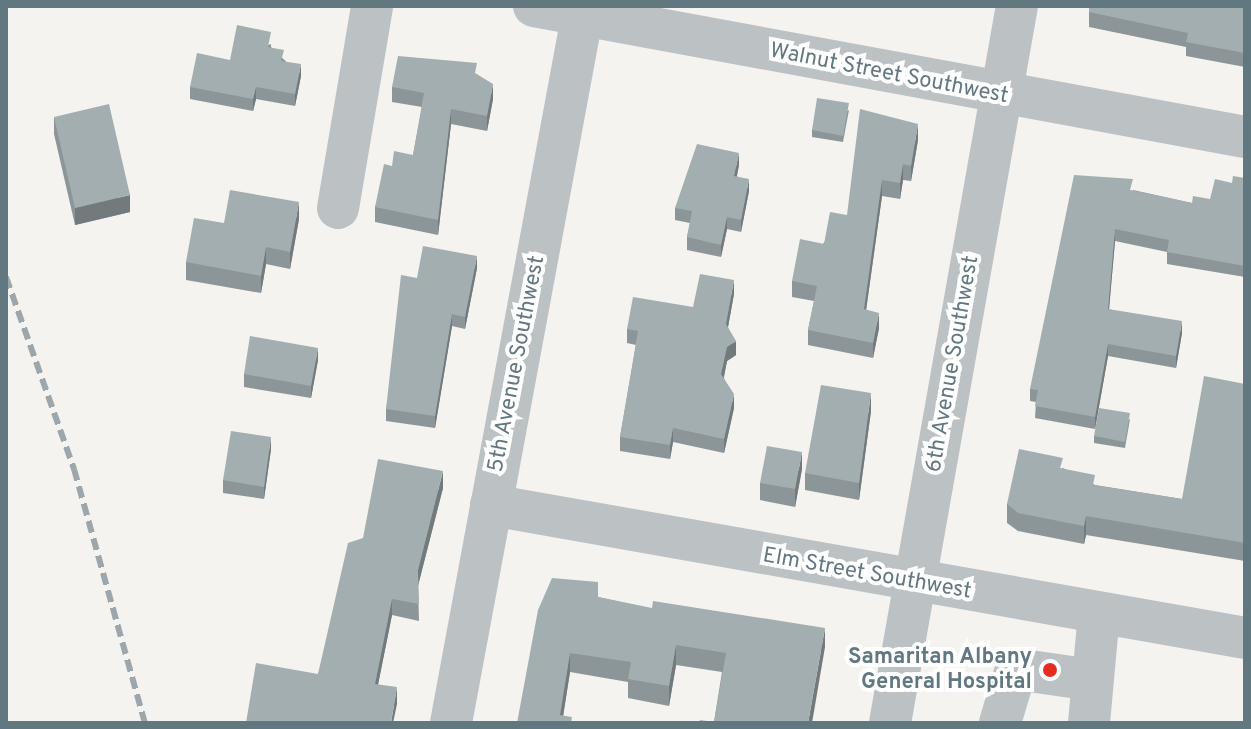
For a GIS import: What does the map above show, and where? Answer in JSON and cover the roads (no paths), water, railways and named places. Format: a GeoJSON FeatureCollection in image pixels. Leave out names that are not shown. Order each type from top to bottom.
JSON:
{"type":"FeatureCollection","features":[{"type":"Feature","properties":{"kind":"street"},"geometry":{"type":"LineString","coordinates":[[338,208],[372,6]]}},
{"type":"Feature","properties":{"kind":"street","name":"Walnut Street Southwest"},"geometry":{"type":"LineString","coordinates":[[534,6],[583,10],[1000,96],[1245,137]]}},
{"type":"Feature","properties":{"kind":"street","name":"6th Avenue Southwest"},"geometry":{"type":"LineString","coordinates":[[890,723],[1017,6]]}},
{"type":"Feature","properties":{"kind":"street","name":"5th Avenue Southwest"},"geometry":{"type":"LineString","coordinates":[[451,723],[583,10]]}},
{"type":"Feature","properties":{"kind":"street","name":"Elm Street Southwest"},"geometry":{"type":"LineString","coordinates":[[491,505],[915,583],[1245,638]]}},
{"type":"Feature","properties":{"kind":"street"},"geometry":{"type":"LineString","coordinates":[[1089,723],[1099,613]]}},
{"type":"Feature","properties":{"kind":"street"},"geometry":{"type":"LineString","coordinates":[[1000,723],[1016,669],[1092,680]]}},
{"type":"Feature","properties":{"kind":"railway"},"geometry":{"type":"LineString","coordinates":[[6,277],[74,469],[145,723]]}},
{"type":"Feature","properties":{"kind":"place","name":"Samaritan Albany General Hospital"},"geometry":{"type":"Point","coordinates":[1050,670]}}]}
